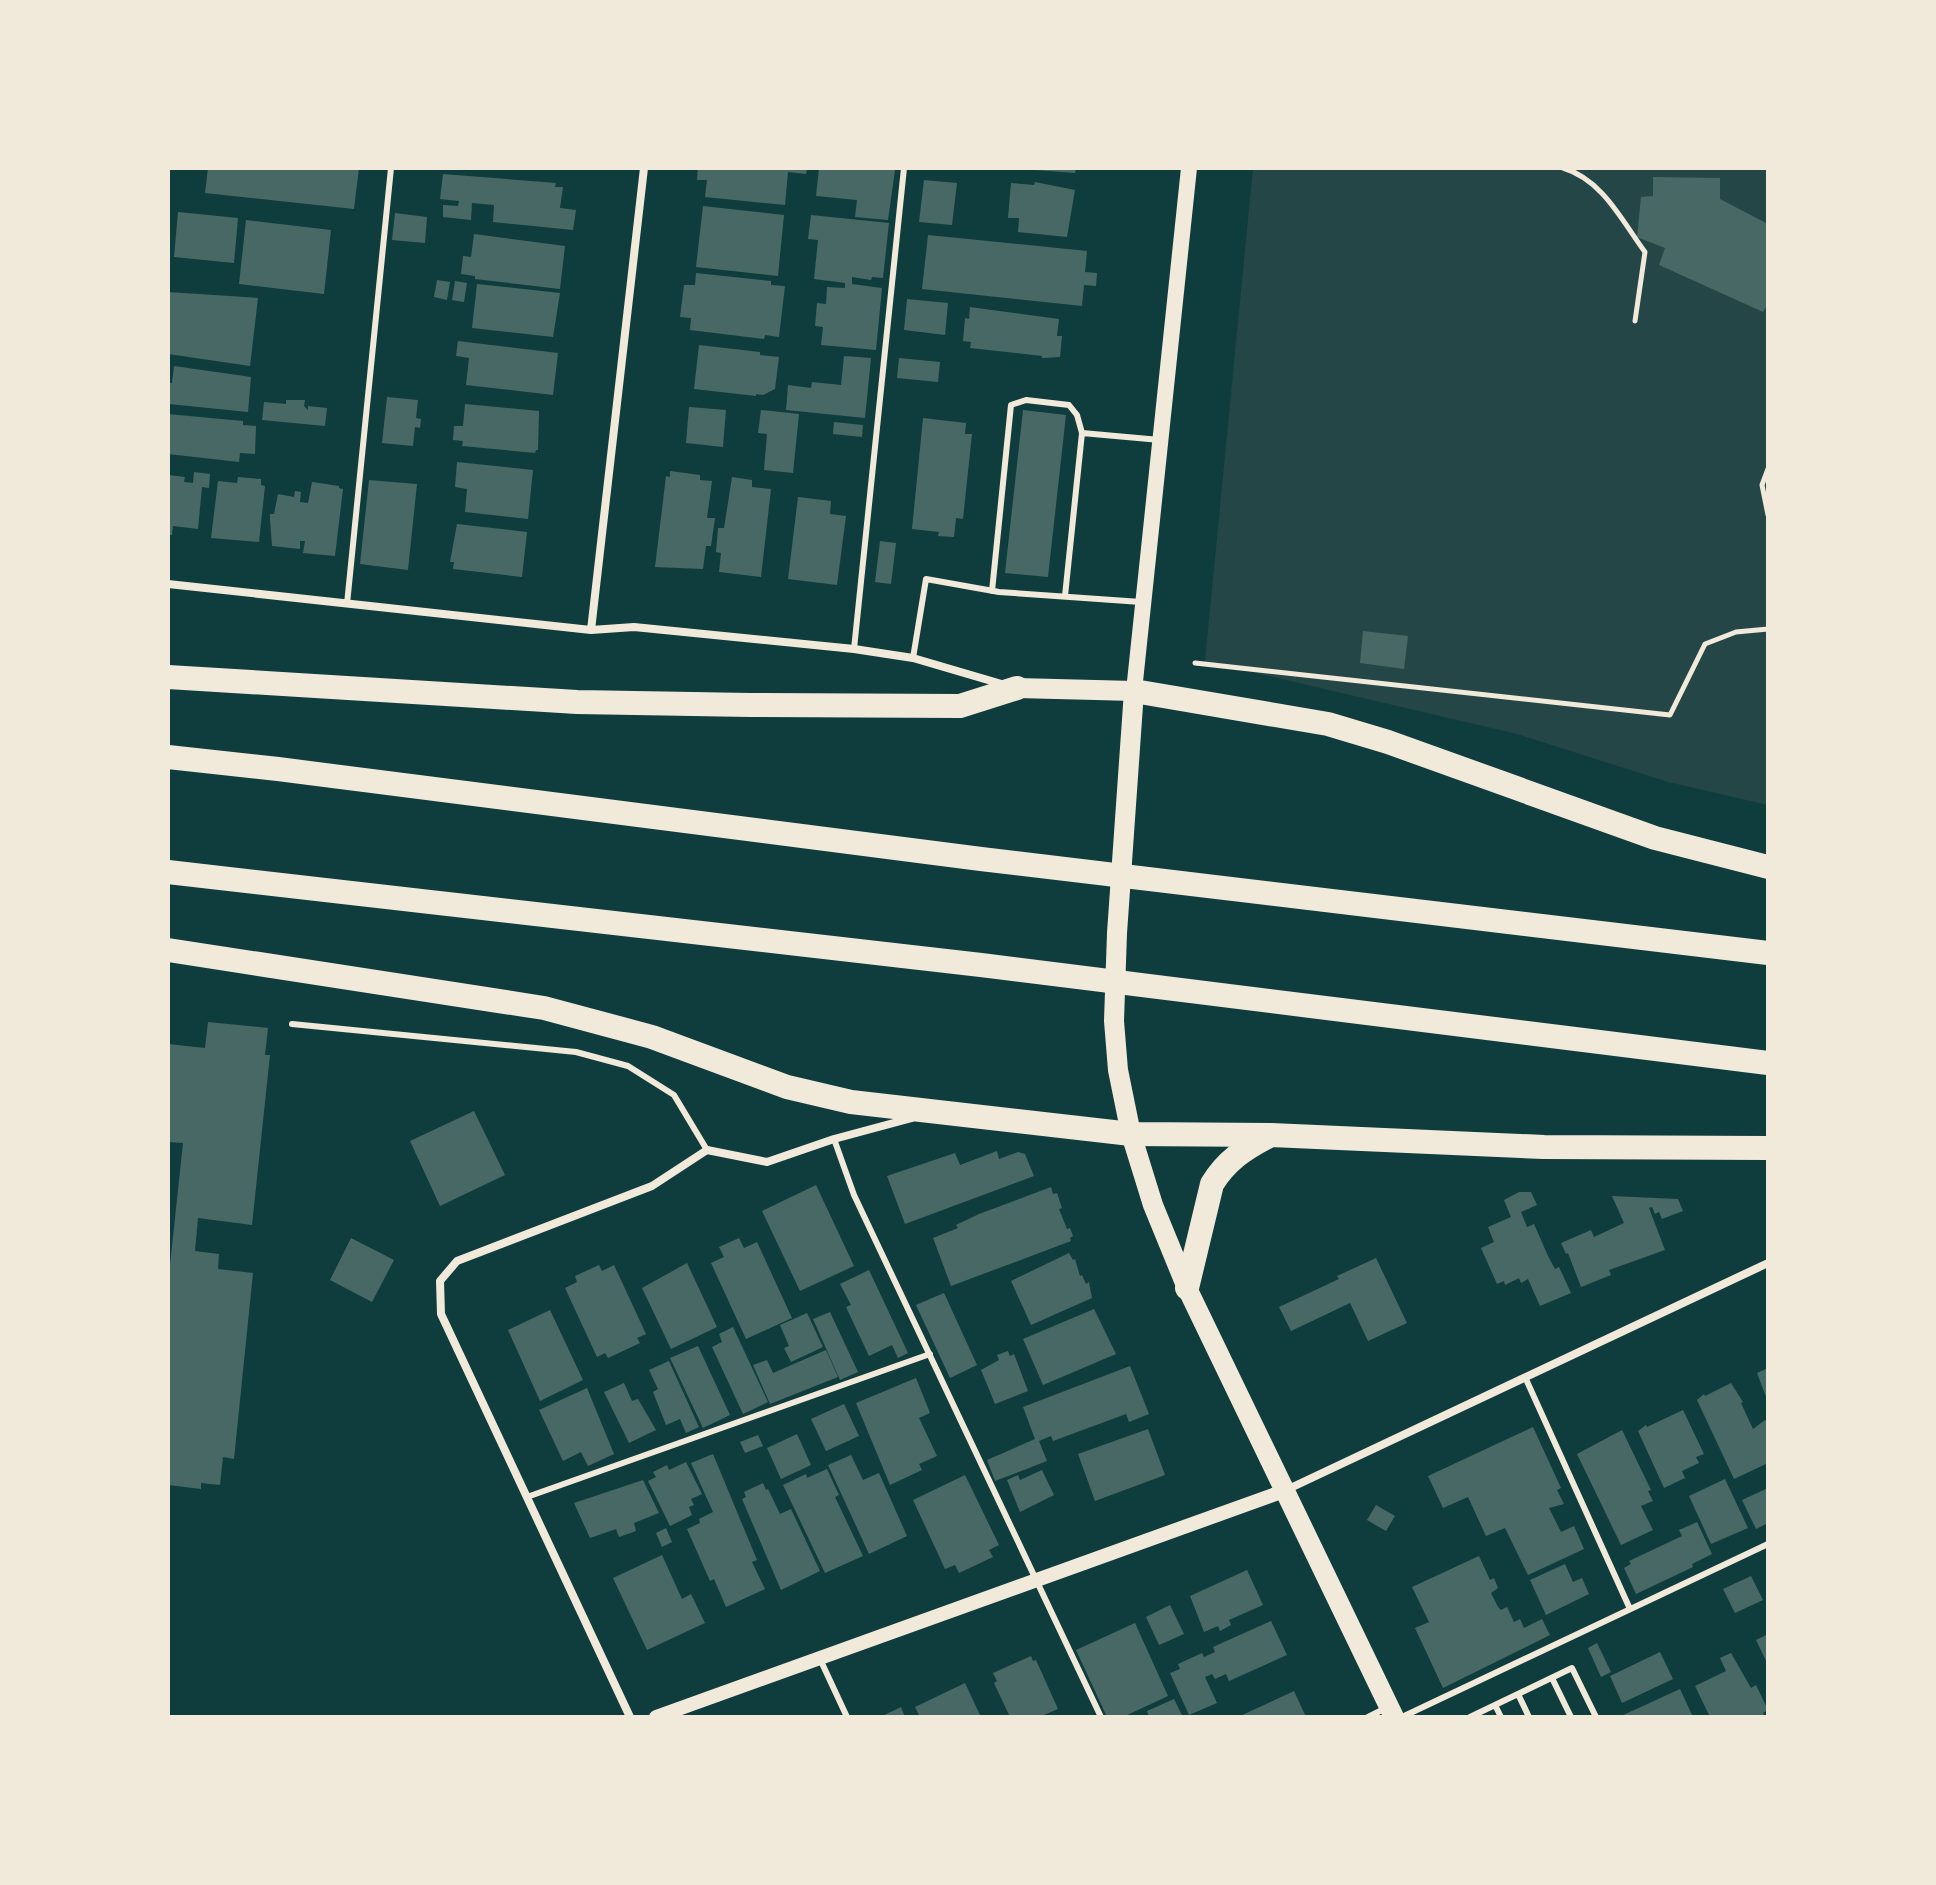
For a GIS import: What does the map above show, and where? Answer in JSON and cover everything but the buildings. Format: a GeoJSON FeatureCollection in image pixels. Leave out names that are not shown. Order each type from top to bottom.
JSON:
{"type":"FeatureCollection","features":[{"type":"Feature","properties":{"kind":"highway"},"geometry":{"type":"LineString","coordinates":[[168,677],[577,702],[750,705],[960,706],[1017,688]]}},
{"type":"Feature","properties":{"kind":"highway"},"geometry":{"type":"LineString","coordinates":[[1134,691],[1328,724],[1388,742],[1655,838],[1768,867]]}},
{"type":"Feature","properties":{"kind":"highway"},"geometry":{"type":"LineString","coordinates":[[168,757],[1768,953]]}},
{"type":"Feature","properties":{"kind":"highway"},"geometry":{"type":"LineString","coordinates":[[168,872],[981,965],[1768,1063]]}},
{"type":"Feature","properties":{"kind":"highway"},"geometry":{"type":"LineString","coordinates":[[168,950],[544,1008],[652,1037],[787,1087],[851,1102],[1131,1134],[1271,1135],[1544,1147],[1768,1148]]}},
{"type":"Feature","properties":{"kind":"highway"},"geometry":{"type":"LineString","coordinates":[[1187,1288],[1212,1184],[1221,1169],[1240,1151],[1271,1135]]}},
{"type":"Feature","properties":{"kind":"main road"},"geometry":{"type":"LineString","coordinates":[[1189,168],[1134,691],[1117,933],[1114,1021],[1118,1070],[1131,1134],[1153,1205],[1187,1288],[1395,1714]]}},
{"type":"Feature","properties":{"kind":"main road"},"geometry":{"type":"LineString","coordinates":[[1017,688],[1134,691]]}},
{"type":"Feature","properties":{"kind":"street"},"geometry":{"type":"LineString","coordinates":[[591,630],[644,168]]}},
{"type":"Feature","properties":{"kind":"street"},"geometry":{"type":"LineString","coordinates":[[168,584],[591,630],[634,627],[854,649],[913,658],[1017,688]]}},
{"type":"Feature","properties":{"kind":"street"},"geometry":{"type":"LineString","coordinates":[[630,1717],[441,1314],[440,1281],[457,1261],[652,1186],[707,1150],[767,1162],[834,1139],[935,1112]]}},
{"type":"Feature","properties":{"kind":"street"},"geometry":{"type":"LineString","coordinates":[[656,1717],[1284,1491],[1768,1263]]}},
{"type":"Feature","properties":{"kind":"lane"},"geometry":{"type":"LineString","coordinates":[[347,604],[391,168]]}},
{"type":"Feature","properties":{"kind":"lane"},"geometry":{"type":"LineString","coordinates":[[854,649],[904,168]]}},
{"type":"Feature","properties":{"kind":"lane"},"geometry":{"type":"LineString","coordinates":[[992,591],[1011,405],[1026,400],[1069,405],[1077,415],[1082,433],[1065,596]]}},
{"type":"Feature","properties":{"kind":"lane"},"geometry":{"type":"LineString","coordinates":[[1082,433],[1160,440]]}},
{"type":"Feature","properties":{"kind":"lane"},"geometry":{"type":"LineString","coordinates":[[913,658],[926,579],[992,591],[1142,602]]}},
{"type":"Feature","properties":{"kind":"lane"},"geometry":{"type":"LineString","coordinates":[[292,1024],[576,1052],[628,1066],[674,1095],[707,1150]]}},
{"type":"Feature","properties":{"kind":"lane"},"geometry":{"type":"LineString","coordinates":[[834,1139],[854,1195],[1101,1717]]}},
{"type":"Feature","properties":{"kind":"lane"},"geometry":{"type":"LineString","coordinates":[[527,1497],[930,1354]]}},
{"type":"Feature","properties":{"kind":"lane"},"geometry":{"type":"LineString","coordinates":[[1525,1377],[1630,1609]]}},
{"type":"Feature","properties":{"kind":"lane"},"geometry":{"type":"LineString","coordinates":[[1368,1717],[1395,1714],[1768,1544]]}},
{"type":"Feature","properties":{"kind":"lane"},"geometry":{"type":"LineString","coordinates":[[820,1659],[847,1717]]}},
{"type":"Feature","properties":{"kind":"lane"},"geometry":{"type":"LineString","coordinates":[[1473,1716],[1572,1668],[1596,1717]]}},
{"type":"Feature","properties":{"kind":"lane"},"geometry":{"type":"LineString","coordinates":[[1552,1678],[1571,1717]]}},
{"type":"Feature","properties":{"kind":"lane"},"geometry":{"type":"LineString","coordinates":[[1518,1694],[1529,1717]]}},
{"type":"Feature","properties":{"kind":"lane"},"geometry":{"type":"LineString","coordinates":[[1495,1705],[1501,1717]]}},
{"type":"Feature","properties":{"kind":"path"},"geometry":{"type":"LineString","coordinates":[[1563,168],[1599,191],[1618,210],[1645,252],[1635,321]]}},
{"type":"Feature","properties":{"kind":"path"},"geometry":{"type":"LineString","coordinates":[[1768,469],[1762,485],[1768,515]]}},
{"type":"Feature","properties":{"kind":"path"},"geometry":{"type":"LineString","coordinates":[[1195,663],[1670,715],[1705,644],[1736,632],[1768,629]]}},
{"type":"Feature","properties":{"kind":"shaded area"},"geometry":{"type":"Polygon","coordinates":[[[1253,168],[1768,168],[1768,805],[1668,782],[1517,734],[1205,661],[1253,168]]]}}]}
